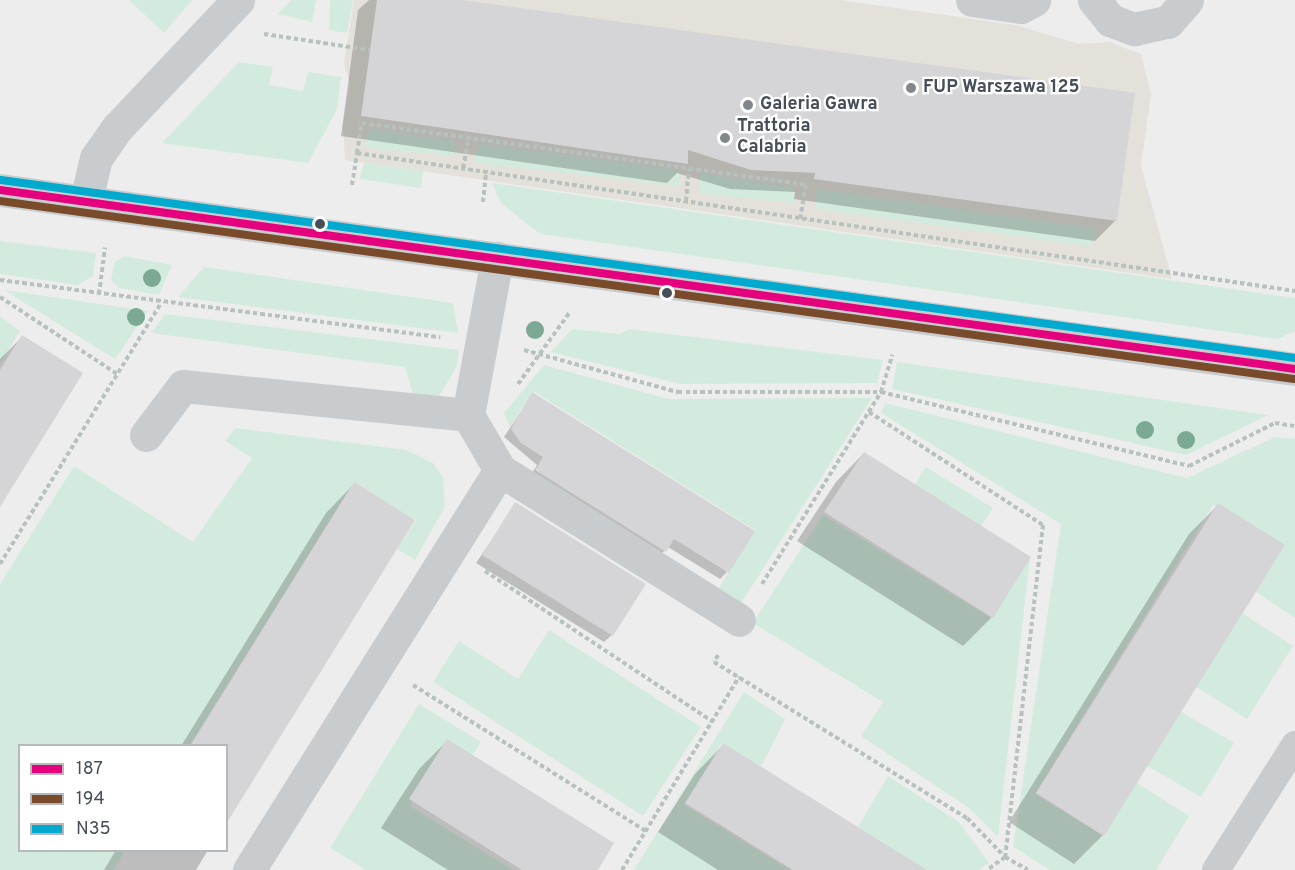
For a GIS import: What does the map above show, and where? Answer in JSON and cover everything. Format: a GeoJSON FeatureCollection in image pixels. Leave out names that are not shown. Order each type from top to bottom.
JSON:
{"type":"FeatureCollection","features":[{"type":"Feature","properties":{"kind":"street"},"geometry":{"type":"LineString","coordinates":[[86,200],[96,158],[118,127],[215,27],[238,0]]}},
{"type":"Feature","properties":{"kind":"street"},"geometry":{"type":"LineString","coordinates":[[972,0],[1021,7],[1034,0]]}},
{"type":"Feature","properties":{"kind":"street"},"geometry":{"type":"LineString","coordinates":[[1094,0],[1110,20],[1134,29],[1168,22],[1187,0]]}},
{"type":"Feature","properties":{"kind":"street"},"geometry":{"type":"LineString","coordinates":[[0,190],[86,200],[1295,369]]}},
{"type":"Feature","properties":{"kind":"street"},"geometry":{"type":"LineString","coordinates":[[497,258],[468,415],[500,470],[740,620]]}},
{"type":"Feature","properties":{"kind":"street"},"geometry":{"type":"LineString","coordinates":[[146,435],[183,386],[468,415]]}},
{"type":"Feature","properties":{"kind":"street"},"geometry":{"type":"LineString","coordinates":[[249,870],[500,470]]}},
{"type":"Feature","properties":{"kind":"lane"},"geometry":{"type":"LineString","coordinates":[[1216,870],[1295,745]]}},
{"type":"Feature","properties":{"kind":"path"},"geometry":{"type":"LineString","coordinates":[[215,27],[370,51]]}},
{"type":"Feature","properties":{"kind":"path"},"geometry":{"type":"LineString","coordinates":[[352,185],[362,123],[806,185],[800,218]]}},
{"type":"Feature","properties":{"kind":"path"},"geometry":{"type":"LineString","coordinates":[[463,168],[469,138]]}},
{"type":"Feature","properties":{"kind":"path"},"geometry":{"type":"LineString","coordinates":[[357,153],[1295,291]]}},
{"type":"Feature","properties":{"kind":"path"},"geometry":{"type":"LineString","coordinates":[[686,201],[689,169]]}},
{"type":"Feature","properties":{"kind":"path"},"geometry":{"type":"LineString","coordinates":[[483,202],[486,172]]}},
{"type":"Feature","properties":{"kind":"path"},"geometry":{"type":"LineString","coordinates":[[0,280],[161,303],[454,339]]}},
{"type":"Feature","properties":{"kind":"path"},"geometry":{"type":"LineString","coordinates":[[0,297],[117,374]]}},
{"type":"Feature","properties":{"kind":"path"},"geometry":{"type":"LineString","coordinates":[[0,564],[161,303]]}},
{"type":"Feature","properties":{"kind":"path"},"geometry":{"type":"LineString","coordinates":[[511,392],[540,357],[573,309]]}},
{"type":"Feature","properties":{"kind":"path"},"geometry":{"type":"LineString","coordinates":[[900,315],[881,392],[714,662],[967,818],[1005,857],[1028,870]]}},
{"type":"Feature","properties":{"kind":"path"},"geometry":{"type":"LineString","coordinates":[[518,348],[540,357],[678,392],[881,392],[1189,466],[1275,423],[1295,426]]}},
{"type":"Feature","properties":{"kind":"path"},"geometry":{"type":"LineString","coordinates":[[869,412],[1043,525],[1005,857],[987,870]]}},
{"type":"Feature","properties":{"kind":"path"},"geometry":{"type":"LineString","coordinates":[[450,548],[713,722]]}},
{"type":"Feature","properties":{"kind":"path"},"geometry":{"type":"LineString","coordinates":[[379,663],[646,831]]}},
{"type":"Feature","properties":{"kind":"path"},"geometry":{"type":"LineString","coordinates":[[622,870],[739,677]]}},
{"type":"Feature","properties":{"kind":"shaded area"},"geometry":{"type":"Polygon","coordinates":[[[354,0],[839,0],[1015,25],[1079,44],[1109,42],[1141,54],[1151,94],[1141,166],[1172,279],[345,160],[343,125],[350,83],[344,64],[354,0]]]}},
{"type":"Feature","properties":{"kind":"green space"},"geometry":{"type":"Polygon","coordinates":[[[129,0],[192,0],[164,33],[129,0]]]}},
{"type":"Feature","properties":{"kind":"green space"},"geometry":{"type":"Polygon","coordinates":[[[291,0],[316,0],[312,22],[278,14],[291,0]]]}},
{"type":"Feature","properties":{"kind":"green space"},"geometry":{"type":"Polygon","coordinates":[[[330,0],[353,0],[347,33],[329,30],[330,0]]]}},
{"type":"Feature","properties":{"kind":"green space"},"geometry":{"type":"Polygon","coordinates":[[[239,62],[273,67],[269,85],[303,91],[308,72],[341,77],[337,109],[308,163],[162,143],[239,62]]]}},
{"type":"Feature","properties":{"kind":"green space"},"geometry":{"type":"Polygon","coordinates":[[[370,129],[454,141],[457,156],[369,148],[364,145],[370,129]]]}},
{"type":"Feature","properties":{"kind":"green space"},"geometry":{"type":"Polygon","coordinates":[[[479,144],[678,170],[681,186],[477,163],[473,159],[479,144]]]}},
{"type":"Feature","properties":{"kind":"green space"},"geometry":{"type":"Polygon","coordinates":[[[364,163],[423,171],[421,188],[360,179],[364,163]]]}},
{"type":"Feature","properties":{"kind":"green space"},"geometry":{"type":"Polygon","coordinates":[[[700,173],[793,188],[795,203],[699,193],[700,173]]]}},
{"type":"Feature","properties":{"kind":"green space"},"geometry":{"type":"Polygon","coordinates":[[[492,183],[1295,298],[1295,331],[1278,339],[540,234],[501,203],[492,183]]]}},
{"type":"Feature","properties":{"kind":"green space"},"geometry":{"type":"Polygon","coordinates":[[[815,189],[1094,228],[1095,242],[1090,246],[815,209],[815,189]]]}},
{"type":"Feature","properties":{"kind":"green space"},"geometry":{"type":"Polygon","coordinates":[[[0,241],[96,253],[93,276],[78,285],[0,274],[0,241]]]}},
{"type":"Feature","properties":{"kind":"green space"},"geometry":{"type":"Polygon","coordinates":[[[124,256],[172,265],[159,295],[119,288],[111,280],[115,262],[124,256]]]}},
{"type":"Feature","properties":{"kind":"green space"},"geometry":{"type":"Polygon","coordinates":[[[204,267],[453,303],[458,333],[178,297],[204,267]]]}},
{"type":"Feature","properties":{"kind":"green space"},"geometry":{"type":"Polygon","coordinates":[[[4,290],[148,311],[115,359],[4,290]]]}},
{"type":"Feature","properties":{"kind":"green space"},"geometry":{"type":"Polygon","coordinates":[[[165,314],[459,350],[457,366],[438,398],[413,394],[405,367],[151,333],[165,314]]]}},
{"type":"Feature","properties":{"kind":"green space"},"geometry":{"type":"Polygon","coordinates":[[[0,316],[20,331],[0,364],[0,316]]]}},
{"type":"Feature","properties":{"kind":"green space"},"geometry":{"type":"Polygon","coordinates":[[[572,329],[620,334],[629,329],[883,360],[877,383],[680,384],[551,352],[572,329]]]}},
{"type":"Feature","properties":{"kind":"green space"},"geometry":{"type":"Polygon","coordinates":[[[897,362],[1268,415],[1186,455],[892,389],[897,362]]]}},
{"type":"Feature","properties":{"kind":"green space"},"geometry":{"type":"Polygon","coordinates":[[[544,365],[669,399],[872,398],[736,611],[714,596],[755,530],[533,391],[510,427],[504,413],[544,365]]]}},
{"type":"Feature","properties":{"kind":"green space"},"geometry":{"type":"Polygon","coordinates":[[[885,403],[1187,478],[1275,437],[1295,439],[1295,618],[1255,591],[1281,547],[1213,505],[1035,794],[1103,836],[1137,783],[1189,816],[1156,870],[1050,870],[1013,847],[1061,524],[881,413],[885,403]]]}},
{"type":"Feature","properties":{"kind":"green space"},"geometry":{"type":"Polygon","coordinates":[[[235,428],[407,450],[433,463],[443,477],[445,507],[415,560],[397,549],[416,520],[353,483],[191,744],[18,744],[18,852],[124,852],[113,870],[0,870],[0,584],[74,466],[193,542],[252,458],[225,441],[235,428]]]}},
{"type":"Feature","properties":{"kind":"green space"},"geometry":{"type":"Polygon","coordinates":[[[926,467],[993,508],[980,528],[913,487],[926,467]]]}},
{"type":"Feature","properties":{"kind":"green space"},"geometry":{"type":"Polygon","coordinates":[[[823,515],[992,619],[1030,558],[998,837],[969,808],[861,736],[883,702],[753,623],[823,515]]]}},
{"type":"Feature","properties":{"kind":"green space"},"geometry":{"type":"Polygon","coordinates":[[[1242,613],[1293,646],[1247,719],[1195,686],[1242,613]]]}},
{"type":"Feature","properties":{"kind":"green space"},"geometry":{"type":"Polygon","coordinates":[[[549,630],[701,727],[643,816],[433,682],[459,641],[518,679],[549,630]]]}},
{"type":"Feature","properties":{"kind":"green space"},"geometry":{"type":"Polygon","coordinates":[[[744,692],[785,719],[761,767],[722,743],[684,805],[790,870],[634,870],[744,692]]]}},
{"type":"Feature","properties":{"kind":"green space"},"geometry":{"type":"Polygon","coordinates":[[[419,704],[481,742],[470,759],[447,745],[410,806],[513,870],[366,870],[330,848],[419,704]]]}},
{"type":"Feature","properties":{"kind":"green space"},"geometry":{"type":"Polygon","coordinates":[[[1180,711],[1234,743],[1201,797],[1147,766],[1180,711]]]}},
{"type":"Feature","properties":{"kind":"green space"},"geometry":{"type":"Polygon","coordinates":[[[888,776],[959,822],[989,863],[978,870],[878,870],[892,848],[858,827],[888,776]]]}},
{"type":"Feature","properties":{"kind":"building","name":"Galeria Gawra"},"geometry":{"type":"Polygon","coordinates":[[[377,0],[462,0],[1135,93],[1117,221],[814,179],[815,173],[751,170],[688,150],[688,164],[361,116],[377,0]]]}},
{"type":"Feature","properties":{"kind":"building"},"geometry":{"type":"Polygon","coordinates":[[[22,335],[83,373],[0,507],[0,370],[22,335]]]}},
{"type":"Feature","properties":{"kind":"building"},"geometry":{"type":"Polygon","coordinates":[[[532,392],[755,531],[729,573],[674,539],[666,552],[535,470],[543,457],[521,443],[511,429],[532,392]]]}},
{"type":"Feature","properties":{"kind":"building"},"geometry":{"type":"Polygon","coordinates":[[[864,452],[1031,557],[993,618],[824,512],[864,452]]]}},
{"type":"Feature","properties":{"kind":"building"},"geometry":{"type":"Polygon","coordinates":[[[354,482],[415,520],[228,821],[228,744],[191,744],[354,482]]]}},
{"type":"Feature","properties":{"kind":"building"},"geometry":{"type":"Polygon","coordinates":[[[515,502],[646,584],[613,636],[482,555],[515,502]]]}},
{"type":"Feature","properties":{"kind":"building"},"geometry":{"type":"Polygon","coordinates":[[[1218,503],[1285,545],[1104,836],[1036,793],[1218,503]]]}},
{"type":"Feature","properties":{"kind":"building"},"geometry":{"type":"Polygon","coordinates":[[[447,739],[614,843],[598,870],[522,870],[409,799],[447,739]]]}},
{"type":"Feature","properties":{"kind":"building"},"geometry":{"type":"Polygon","coordinates":[[[723,743],[927,870],[793,870],[685,803],[723,743]]]}},
{"type":"Feature","properties":{"kind":"transit line","name":"N35"},"geometry":{"type":"LineString","coordinates":[[1,180],[1295,358]]}},
{"type":"Feature","properties":{"kind":"transit line","name":"187"},"geometry":{"type":"LineString","coordinates":[[0,190],[1295,369]]}},
{"type":"Feature","properties":{"kind":"transit line","name":"194"},"geometry":{"type":"LineString","coordinates":[[0,201],[1294,379]]}},
{"type":"Feature","properties":{"kind":"place","name":"FUP Warszawa 125"},"geometry":{"type":"Point","coordinates":[911,88]}},
{"type":"Feature","properties":{"kind":"place","name":"Galeria Gawra"},"geometry":{"type":"Point","coordinates":[748,105]}},
{"type":"Feature","properties":{"kind":"place","name":"Trattoria Calabria"},"geometry":{"type":"Point","coordinates":[725,138]}}]}
